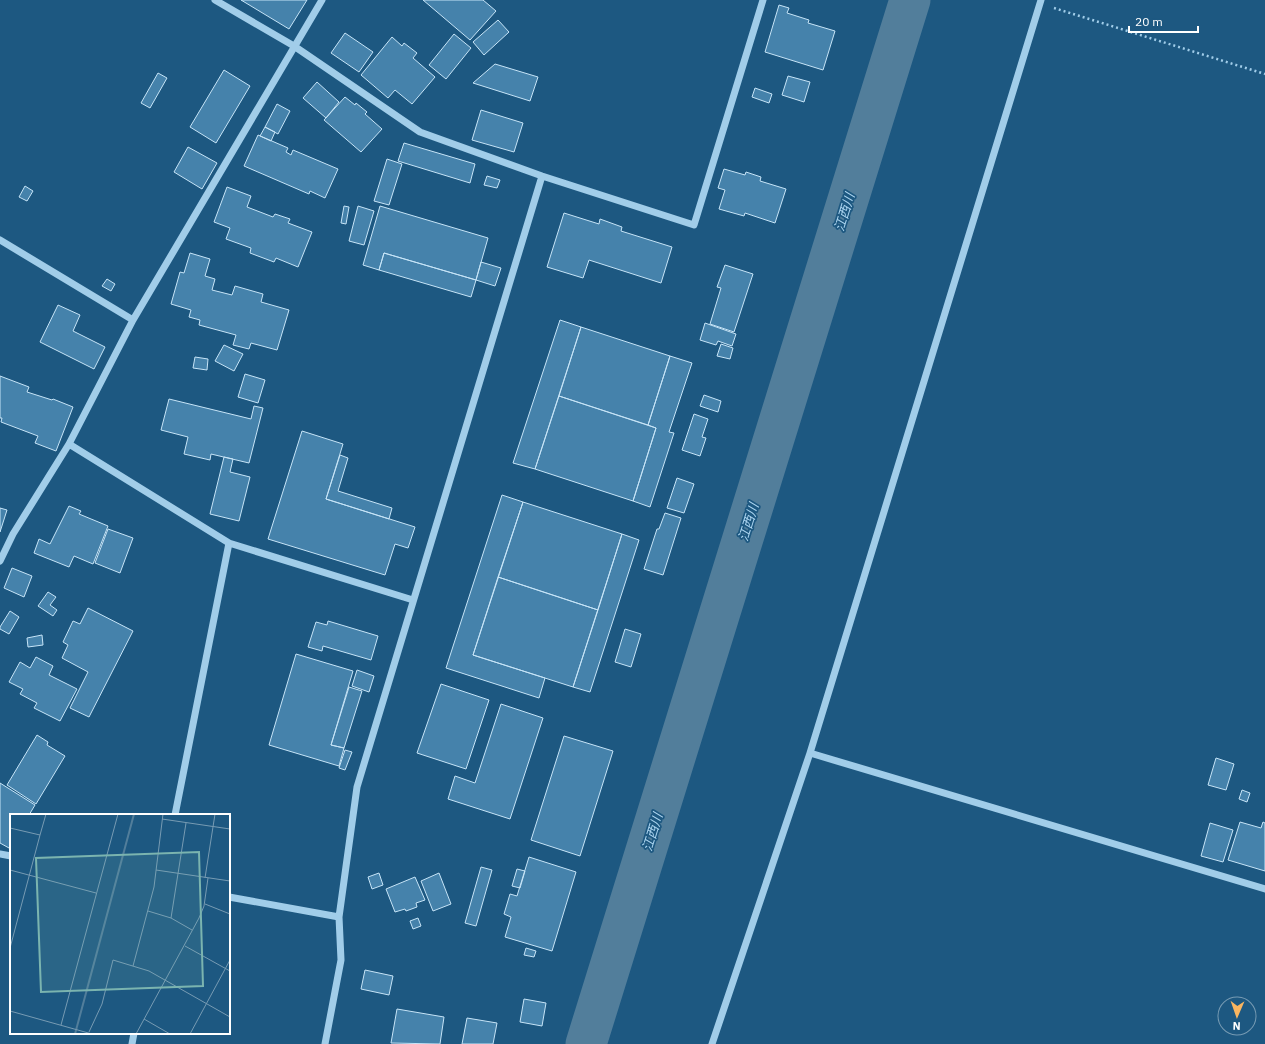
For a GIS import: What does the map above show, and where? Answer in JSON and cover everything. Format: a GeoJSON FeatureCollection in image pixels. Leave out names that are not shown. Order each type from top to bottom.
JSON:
{"type":"FeatureCollection","features":[{"type":"Feature","properties":{"kind":"street"},"geometry":{"type":"LineString","coordinates":[[216,0],[294,46],[420,132],[542,176],[694,225],[763,0]]}},
{"type":"Feature","properties":{"kind":"street"},"geometry":{"type":"LineString","coordinates":[[0,561],[13,534],[69,444],[133,320],[322,0]]}},
{"type":"Feature","properties":{"kind":"street"},"geometry":{"type":"LineString","coordinates":[[712,1044],[810,753],[1040,2]]}},
{"type":"Feature","properties":{"kind":"street"},"geometry":{"type":"LineString","coordinates":[[325,1044],[341,960],[339,917],[357,787],[542,176]]}},
{"type":"Feature","properties":{"kind":"street"},"geometry":{"type":"LineString","coordinates":[[0,240],[133,320]]}},
{"type":"Feature","properties":{"kind":"street"},"geometry":{"type":"LineString","coordinates":[[69,444],[229,543],[413,600]]}},
{"type":"Feature","properties":{"kind":"street"},"geometry":{"type":"LineString","coordinates":[[175,814],[229,543]]}},
{"type":"Feature","properties":{"kind":"street"},"geometry":{"type":"LineString","coordinates":[[810,753],[1265,889]]}},
{"type":"Feature","properties":{"kind":"street"},"geometry":{"type":"LineString","coordinates":[[0,854],[10,856]]}},
{"type":"Feature","properties":{"kind":"street"},"geometry":{"type":"LineString","coordinates":[[230,896],[339,917]]}},
{"type":"Feature","properties":{"kind":"street"},"geometry":{"type":"LineString","coordinates":[[132,1044],[134,1034]]}},
{"type":"Feature","properties":{"kind":"path"},"geometry":{"type":"LineString","coordinates":[[1040,2],[1265,74]]}},
{"type":"Feature","properties":{"kind":"building"},"geometry":{"type":"Polygon","coordinates":[[[241,0],[307,0],[289,29],[241,0]]]}},
{"type":"Feature","properties":{"kind":"building"},"geometry":{"type":"Polygon","coordinates":[[[423,0],[483,0],[496,11],[470,40],[423,0]]]}},
{"type":"Feature","properties":{"kind":"building"},"geometry":{"type":"Polygon","coordinates":[[[779,5],[789,8],[787,13],[809,20],[808,23],[835,31],[823,70],[765,52],[779,5]]]}},
{"type":"Feature","properties":{"kind":"building"},"geometry":{"type":"Polygon","coordinates":[[[498,20],[509,32],[484,55],[473,42],[498,20]]]}},
{"type":"Feature","properties":{"kind":"building"},"geometry":{"type":"Polygon","coordinates":[[[345,33],[373,52],[359,72],[331,53],[345,33]]]}},
{"type":"Feature","properties":{"kind":"building"},"geometry":{"type":"Polygon","coordinates":[[[454,34],[471,48],[446,79],[429,65],[454,34]]]}},
{"type":"Feature","properties":{"kind":"building"},"geometry":{"type":"Polygon","coordinates":[[[392,37],[402,46],[404,43],[417,53],[413,58],[435,77],[412,104],[395,90],[388,98],[361,75],[392,37]]]}},
{"type":"Feature","properties":{"kind":"building"},"geometry":{"type":"Polygon","coordinates":[[[495,64],[538,77],[530,101],[473,83],[495,64]]]}},
{"type":"Feature","properties":{"kind":"building"},"geometry":{"type":"Polygon","coordinates":[[[224,70],[250,86],[216,143],[190,127],[224,70]]]}},
{"type":"Feature","properties":{"kind":"building"},"geometry":{"type":"Polygon","coordinates":[[[158,73],[167,78],[150,108],[141,103],[158,73]]]}},
{"type":"Feature","properties":{"kind":"building"},"geometry":{"type":"Polygon","coordinates":[[[788,76],[810,82],[804,102],[782,95],[788,76]]]}},
{"type":"Feature","properties":{"kind":"building"},"geometry":{"type":"Polygon","coordinates":[[[317,82],[339,102],[326,118],[303,98],[317,82]]]}},
{"type":"Feature","properties":{"kind":"building"},"geometry":{"type":"Polygon","coordinates":[[[755,88],[772,94],[769,103],[752,97],[755,88]]]}},
{"type":"Feature","properties":{"kind":"building"},"geometry":{"type":"Polygon","coordinates":[[[345,97],[355,105],[356,103],[367,112],[365,114],[382,129],[361,152],[324,120],[345,97]]]}},
{"type":"Feature","properties":{"kind":"building"},"geometry":{"type":"Polygon","coordinates":[[[277,104],[290,111],[278,134],[265,127],[277,104]]]}},
{"type":"Feature","properties":{"kind":"building"},"geometry":{"type":"Polygon","coordinates":[[[481,110],[523,123],[514,152],[472,140],[481,110]]]}},
{"type":"Feature","properties":{"kind":"building"},"geometry":{"type":"Polygon","coordinates":[[[265,127],[275,132],[271,141],[260,136],[265,127]]]}},
{"type":"Feature","properties":{"kind":"building"},"geometry":{"type":"Polygon","coordinates":[[[258,135],[288,148],[286,152],[291,155],[293,150],[338,169],[325,198],[310,191],[309,194],[244,166],[258,135]]]}},
{"type":"Feature","properties":{"kind":"building"},"geometry":{"type":"Polygon","coordinates":[[[404,143],[475,164],[470,183],[398,161],[404,143]]]}},
{"type":"Feature","properties":{"kind":"building"},"geometry":{"type":"Polygon","coordinates":[[[188,147],[217,163],[202,189],[174,172],[188,147]]]}},
{"type":"Feature","properties":{"kind":"building"},"geometry":{"type":"Polygon","coordinates":[[[387,159],[402,164],[389,205],[374,201],[387,159]]]}},
{"type":"Feature","properties":{"kind":"building"},"geometry":{"type":"Polygon","coordinates":[[[724,169],[745,175],[746,172],[761,177],[760,181],[786,189],[775,223],[745,213],[744,216],[719,209],[725,190],[718,188],[724,169]]]}},
{"type":"Feature","properties":{"kind":"building"},"geometry":{"type":"Polygon","coordinates":[[[487,176],[500,180],[497,188],[484,185],[487,176]]]}},
{"type":"Feature","properties":{"kind":"building"},"geometry":{"type":"Polygon","coordinates":[[[25,186],[33,191],[27,201],[19,197],[25,186]]]}},
{"type":"Feature","properties":{"kind":"building"},"geometry":{"type":"Polygon","coordinates":[[[227,187],[251,196],[247,207],[273,217],[275,214],[290,219],[288,223],[312,232],[298,267],[276,258],[274,262],[250,253],[251,248],[226,239],[230,228],[214,222],[227,187]]]}},
{"type":"Feature","properties":{"kind":"building"},"geometry":{"type":"Polygon","coordinates":[[[344,206],[349,207],[346,224],[341,223],[344,206]]]}},
{"type":"Feature","properties":{"kind":"building"},"geometry":{"type":"Polygon","coordinates":[[[358,206],[374,211],[364,245],[349,241],[358,206]]]}},
{"type":"Feature","properties":{"kind":"building"},"geometry":{"type":"Polygon","coordinates":[[[380,206],[488,238],[476,280],[384,253],[379,270],[363,265],[380,206]]]}},
{"type":"Feature","properties":{"kind":"building"},"geometry":{"type":"Polygon","coordinates":[[[564,213],[599,224],[600,219],[622,227],[621,231],[672,247],[661,283],[589,260],[583,278],[547,267],[564,213]]]}},
{"type":"Feature","properties":{"kind":"building"},"geometry":{"type":"Polygon","coordinates":[[[190,253],[210,259],[205,276],[215,279],[212,290],[232,295],[235,286],[263,294],[261,302],[289,310],[277,350],[251,343],[249,349],[233,345],[236,335],[199,325],[200,320],[189,317],[191,310],[171,304],[180,272],[184,273],[190,253]]]}},
{"type":"Feature","properties":{"kind":"building"},"geometry":{"type":"Polygon","coordinates":[[[384,253],[476,280],[471,297],[379,270],[384,253]]]}},
{"type":"Feature","properties":{"kind":"building"},"geometry":{"type":"Polygon","coordinates":[[[481,262],[501,268],[495,286],[476,280],[481,262]]]}},
{"type":"Feature","properties":{"kind":"building"},"geometry":{"type":"Polygon","coordinates":[[[725,265],[753,274],[734,332],[710,324],[721,288],[717,287],[725,265]]]}},
{"type":"Feature","properties":{"kind":"building"},"geometry":{"type":"Polygon","coordinates":[[[107,279],[115,284],[111,291],[102,286],[107,279]]]}},
{"type":"Feature","properties":{"kind":"building"},"geometry":{"type":"Polygon","coordinates":[[[58,305],[80,315],[73,331],[105,347],[94,369],[40,342],[58,305]]]}},
{"type":"Feature","properties":{"kind":"building"},"geometry":{"type":"Polygon","coordinates":[[[560,320],[581,327],[535,469],[513,463],[560,320]]]}},
{"type":"Feature","properties":{"kind":"building"},"geometry":{"type":"Polygon","coordinates":[[[705,323],[736,334],[732,346],[718,341],[716,345],[700,340],[705,323]]]}},
{"type":"Feature","properties":{"kind":"building"},"geometry":{"type":"Polygon","coordinates":[[[581,327],[670,356],[648,425],[559,396],[581,327]]]}},
{"type":"Feature","properties":{"kind":"building"},"geometry":{"type":"Polygon","coordinates":[[[721,344],[733,348],[730,359],[717,356],[721,344]]]}},
{"type":"Feature","properties":{"kind":"building"},"geometry":{"type":"Polygon","coordinates":[[[224,345],[243,354],[234,371],[215,361],[224,345]]]}},
{"type":"Feature","properties":{"kind":"building"},"geometry":{"type":"Polygon","coordinates":[[[670,356],[692,363],[669,432],[674,433],[650,507],[633,501],[656,428],[648,425],[670,356]]]}},
{"type":"Feature","properties":{"kind":"building"},"geometry":{"type":"Polygon","coordinates":[[[195,357],[208,359],[207,370],[193,368],[195,357]]]}},
{"type":"Feature","properties":{"kind":"building"},"geometry":{"type":"Polygon","coordinates":[[[245,374],[265,380],[258,403],[238,397],[245,374]]]}},
{"type":"Feature","properties":{"kind":"building"},"geometry":{"type":"Polygon","coordinates":[[[0,376],[29,387],[27,392],[52,400],[53,399],[73,407],[56,451],[35,443],[38,436],[1,422],[0,376]]]}},
{"type":"Feature","properties":{"kind":"building"},"geometry":{"type":"Polygon","coordinates":[[[704,395],[721,401],[718,412],[700,406],[704,395]]]}},
{"type":"Feature","properties":{"kind":"building"},"geometry":{"type":"Polygon","coordinates":[[[559,396],[656,428],[633,501],[535,469],[559,396]]]}},
{"type":"Feature","properties":{"kind":"building"},"geometry":{"type":"Polygon","coordinates":[[[169,399],[251,419],[254,406],[263,408],[249,463],[211,454],[210,460],[184,454],[188,437],[161,430],[169,399]]]}},
{"type":"Feature","properties":{"kind":"building"},"geometry":{"type":"Polygon","coordinates":[[[694,414],[708,419],[702,437],[706,438],[700,456],[682,450],[694,414]]]}},
{"type":"Feature","properties":{"kind":"building"},"geometry":{"type":"Polygon","coordinates":[[[302,431],[343,444],[326,499],[415,527],[408,548],[395,544],[385,575],[268,539],[302,431]]]}},
{"type":"Feature","properties":{"kind":"building"},"geometry":{"type":"Polygon","coordinates":[[[340,455],[348,458],[338,491],[392,508],[389,519],[326,499],[340,455]]]}},
{"type":"Feature","properties":{"kind":"building"},"geometry":{"type":"Polygon","coordinates":[[[224,457],[233,459],[230,472],[250,477],[239,521],[210,514],[224,457]]]}},
{"type":"Feature","properties":{"kind":"building"},"geometry":{"type":"Polygon","coordinates":[[[677,478],[694,484],[684,513],[667,508],[677,478]]]}},
{"type":"Feature","properties":{"kind":"building"},"geometry":{"type":"Polygon","coordinates":[[[502,495],[523,502],[473,655],[545,678],[539,698],[446,668],[502,495]]]}},
{"type":"Feature","properties":{"kind":"building"},"geometry":{"type":"Polygon","coordinates":[[[523,502],[622,534],[598,610],[498,577],[523,502]]]}},
{"type":"Feature","properties":{"kind":"building"},"geometry":{"type":"Polygon","coordinates":[[[69,506],[81,511],[79,514],[108,526],[93,564],[74,556],[69,567],[34,553],[39,539],[50,544],[69,506]]]}},
{"type":"Feature","properties":{"kind":"building"},"geometry":{"type":"Polygon","coordinates":[[[0,508],[7,510],[0,532],[0,508]]]}},
{"type":"Feature","properties":{"kind":"building"},"geometry":{"type":"Polygon","coordinates":[[[665,513],[681,518],[663,575],[644,569],[657,529],[659,529],[665,513]]]}},
{"type":"Feature","properties":{"kind":"building"},"geometry":{"type":"Polygon","coordinates":[[[108,529],[133,538],[120,573],[95,563],[108,529]]]}},
{"type":"Feature","properties":{"kind":"building"},"geometry":{"type":"Polygon","coordinates":[[[622,534],[639,540],[590,692],[573,687],[622,534]]]}},
{"type":"Feature","properties":{"kind":"building"},"geometry":{"type":"Polygon","coordinates":[[[12,568],[32,576],[24,597],[4,588],[12,568]]]}},
{"type":"Feature","properties":{"kind":"building"},"geometry":{"type":"Polygon","coordinates":[[[498,577],[598,610],[573,687],[473,655],[498,577]]]}},
{"type":"Feature","properties":{"kind":"building"},"geometry":{"type":"Polygon","coordinates":[[[48,592],[56,597],[50,605],[57,610],[53,616],[38,606],[48,592]]]}},
{"type":"Feature","properties":{"kind":"building"},"geometry":{"type":"Polygon","coordinates":[[[88,608],[133,631],[89,717],[70,708],[88,672],[62,658],[68,645],[63,642],[73,621],[80,624],[88,608]]]}},
{"type":"Feature","properties":{"kind":"building"},"geometry":{"type":"Polygon","coordinates":[[[10,611],[19,617],[9,634],[0,629],[0,627],[10,611]]]}},
{"type":"Feature","properties":{"kind":"building"},"geometry":{"type":"Polygon","coordinates":[[[328,621],[378,636],[371,660],[323,646],[322,651],[308,647],[316,622],[327,625],[328,621]]]}},
{"type":"Feature","properties":{"kind":"building"},"geometry":{"type":"Polygon","coordinates":[[[625,629],[641,634],[631,667],[615,662],[625,629]]]}},
{"type":"Feature","properties":{"kind":"building"},"geometry":{"type":"Polygon","coordinates":[[[42,635],[43,645],[28,647],[27,638],[42,635]]]}},
{"type":"Feature","properties":{"kind":"building"},"geometry":{"type":"Polygon","coordinates":[[[296,654],[353,671],[331,745],[344,748],[339,766],[269,745],[296,654]]]}},
{"type":"Feature","properties":{"kind":"building"},"geometry":{"type":"Polygon","coordinates":[[[36,657],[53,666],[49,675],[77,689],[60,721],[34,708],[37,703],[20,694],[23,689],[9,682],[20,662],[30,668],[36,657]]]}},
{"type":"Feature","properties":{"kind":"building"},"geometry":{"type":"Polygon","coordinates":[[[357,670],[374,676],[369,692],[352,686],[357,670]]]}},
{"type":"Feature","properties":{"kind":"building"},"geometry":{"type":"Polygon","coordinates":[[[441,684],[489,700],[466,769],[417,753],[441,684]]]}},
{"type":"Feature","properties":{"kind":"building"},"geometry":{"type":"Polygon","coordinates":[[[349,687],[362,691],[344,748],[331,745],[349,687]]]}},
{"type":"Feature","properties":{"kind":"building"},"geometry":{"type":"Polygon","coordinates":[[[501,704],[543,718],[510,819],[448,799],[455,776],[475,783],[501,704]]]}},
{"type":"Feature","properties":{"kind":"building"},"geometry":{"type":"Polygon","coordinates":[[[37,735],[48,742],[47,745],[65,756],[36,804],[7,785],[37,735]]]}},
{"type":"Feature","properties":{"kind":"building"},"geometry":{"type":"Polygon","coordinates":[[[564,736],[613,751],[580,856],[531,840],[564,736]]]}},
{"type":"Feature","properties":{"kind":"building"},"geometry":{"type":"Polygon","coordinates":[[[345,750],[352,752],[345,770],[339,768],[345,750]]]}},
{"type":"Feature","properties":{"kind":"building"},"geometry":{"type":"Polygon","coordinates":[[[1216,758],[1234,764],[1226,790],[1208,785],[1216,758]]]}},
{"type":"Feature","properties":{"kind":"building"},"geometry":{"type":"Polygon","coordinates":[[[0,783],[35,805],[30,814],[10,814],[10,846],[9,848],[0,843],[0,783]]]}},
{"type":"Feature","properties":{"kind":"building"},"geometry":{"type":"Polygon","coordinates":[[[1242,790],[1250,793],[1247,802],[1239,799],[1242,790]]]}},
{"type":"Feature","properties":{"kind":"building"},"geometry":{"type":"Polygon","coordinates":[[[1240,822],[1261,828],[1263,822],[1265,823],[1265,871],[1228,860],[1240,822]]]}},
{"type":"Feature","properties":{"kind":"building"},"geometry":{"type":"Polygon","coordinates":[[[1210,823],[1233,830],[1223,862],[1201,856],[1210,823]]]}},
{"type":"Feature","properties":{"kind":"building"},"geometry":{"type":"Polygon","coordinates":[[[529,857],[576,872],[552,951],[505,937],[511,917],[504,914],[510,894],[517,896],[529,857]]]}},
{"type":"Feature","properties":{"kind":"building"},"geometry":{"type":"Polygon","coordinates":[[[481,867],[492,870],[476,926],[465,923],[481,867]]]}},
{"type":"Feature","properties":{"kind":"building"},"geometry":{"type":"Polygon","coordinates":[[[517,869],[525,871],[520,888],[512,886],[517,869]]]}},
{"type":"Feature","properties":{"kind":"building"},"geometry":{"type":"Polygon","coordinates":[[[379,873],[383,885],[372,889],[368,877],[379,873]]]}},
{"type":"Feature","properties":{"kind":"building"},"geometry":{"type":"Polygon","coordinates":[[[439,873],[451,904],[433,911],[421,881],[439,873]]]}},
{"type":"Feature","properties":{"kind":"building"},"geometry":{"type":"Polygon","coordinates":[[[415,877],[425,900],[416,903],[417,907],[406,911],[405,909],[395,912],[386,889],[415,877]]]}},
{"type":"Feature","properties":{"kind":"building"},"geometry":{"type":"Polygon","coordinates":[[[418,918],[421,926],[413,929],[410,921],[418,918]]]}},
{"type":"Feature","properties":{"kind":"building"},"geometry":{"type":"Polygon","coordinates":[[[526,948],[536,951],[534,957],[524,955],[526,948]]]}},
{"type":"Feature","properties":{"kind":"building"},"geometry":{"type":"Polygon","coordinates":[[[365,970],[393,976],[389,995],[361,989],[365,970]]]}},
{"type":"Feature","properties":{"kind":"building"},"geometry":{"type":"Polygon","coordinates":[[[524,999],[546,1003],[542,1026],[520,1022],[524,999]]]}},
{"type":"Feature","properties":{"kind":"building"},"geometry":{"type":"Polygon","coordinates":[[[397,1009],[444,1017],[440,1044],[391,1043],[397,1009]]]}},
{"type":"Feature","properties":{"kind":"building"},"geometry":{"type":"Polygon","coordinates":[[[467,1018],[497,1023],[493,1044],[462,1044],[467,1018]]]}},
{"type":"Feature","properties":{"kind":"waterway","name":"江西川"},"geometry":{"type":"LineString","coordinates":[[586,1044],[910,0]]}}]}
